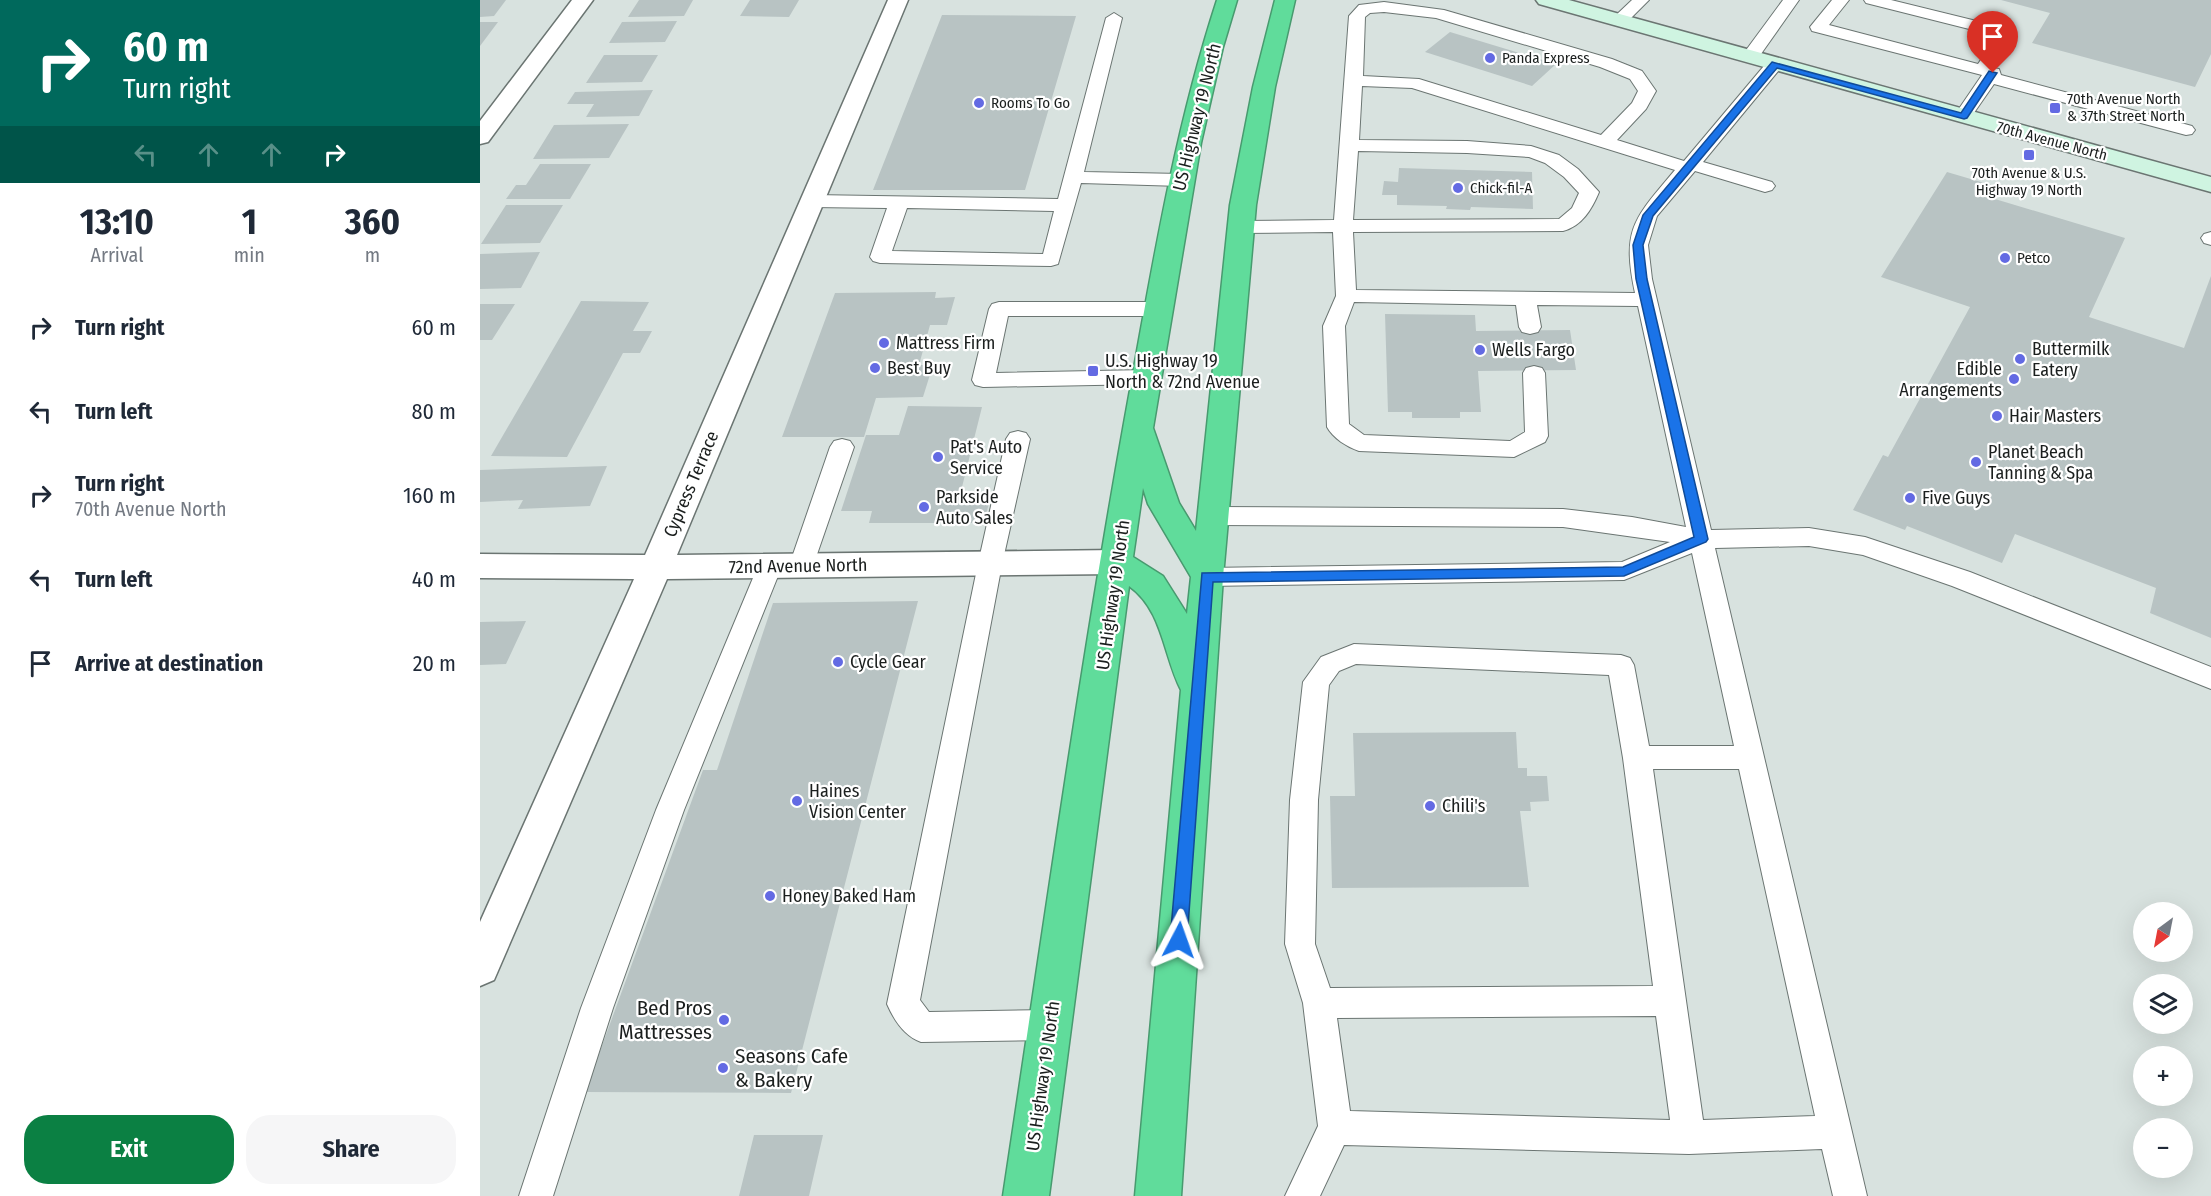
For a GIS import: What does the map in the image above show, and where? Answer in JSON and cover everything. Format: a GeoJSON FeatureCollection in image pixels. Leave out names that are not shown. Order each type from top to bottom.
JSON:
{"type":"FeatureCollection","features":[{"type":"Feature","properties":{"kind":"highway","name":"US Highway 19 North"},"geometry":{"type":"LineString","coordinates":[[1026,1196],[1138,426],[1181,180],[1202,90],[1227,0]]}},
{"type":"Feature","properties":{"kind":"highway"},"geometry":{"type":"LineString","coordinates":[[1158,1196],[1212,516],[1240,227],[1264,87],[1285,0]]}},
{"type":"Feature","properties":{"kind":"highway"},"geometry":{"type":"LineString","coordinates":[[1138,426],[1164,504],[1207,577]]}},
{"type":"Feature","properties":{"kind":"highway"},"geometry":{"type":"LineString","coordinates":[[1117,562],[1151,585],[1172,616],[1198,696]]}},
{"type":"Feature","properties":{"kind":"street"},"geometry":{"type":"LineString","coordinates":[[480,138],[583,0]]}},
{"type":"Feature","properties":{"kind":"street","name":"Cypress Terrace"},"geometry":{"type":"LineString","coordinates":[[482,957],[656,567],[898,0]]}},
{"type":"Feature","properties":{"kind":"street","name":"70th Avenue North"},"geometry":{"type":"LineString","coordinates":[[1546,0],[2211,184]]}},
{"type":"Feature","properties":{"kind":"street","name":"72nd Avenue North"},"geometry":{"type":"LineString","coordinates":[[480,566],[656,567],[1117,562]]}},
{"type":"Feature","properties":{"kind":"lane"},"geometry":{"type":"LineString","coordinates":[[1619,21],[1641,0]]}},
{"type":"Feature","properties":{"kind":"lane"},"geometry":{"type":"LineString","coordinates":[[1750,57],[1791,0]]}},
{"type":"Feature","properties":{"kind":"lane"},"geometry":{"type":"LineString","coordinates":[[1841,0],[1818,27],[2186,130]]}},
{"type":"Feature","properties":{"kind":"lane"},"geometry":{"type":"LineString","coordinates":[[1872,0],[2007,34],[1964,116]]}},
{"type":"Feature","properties":{"kind":"lane"},"geometry":{"type":"LineString","coordinates":[[1534,373],[1537,436],[1514,449],[1359,443],[1338,427],[1334,326],[1346,296],[1343,226],[1357,16],[1365,8],[1384,7],[1438,13],[1606,63],[1636,75],[1647,91],[1640,105],[1605,142]]}},
{"type":"Feature","properties":{"kind":"lane"},"geometry":{"type":"LineString","coordinates":[[899,202],[880,257],[1051,260],[1114,18]]}},
{"type":"Feature","properties":{"kind":"lane"},"geometry":{"type":"LineString","coordinates":[[1775,64],[1648,215],[1638,245],[1647,300],[1850,1196]]}},
{"type":"Feature","properties":{"kind":"lane"},"geometry":{"type":"LineString","coordinates":[[1354,81],[1413,83],[1556,128],[1765,186]]}},
{"type":"Feature","properties":{"kind":"lane"},"geometry":{"type":"LineString","coordinates":[[1531,152],[1556,128]]}},
{"type":"Feature","properties":{"kind":"lane"},"geometry":{"type":"LineString","coordinates":[[1240,227],[1563,225],[1573,220],[1582,210],[1589,192],[1571,173],[1552,159],[1531,152],[1467,147],[1349,145]]}},
{"type":"Feature","properties":{"kind":"lane"},"geometry":{"type":"LineString","coordinates":[[1073,177],[1181,180]]}},
{"type":"Feature","properties":{"kind":"lane"},"geometry":{"type":"LineString","coordinates":[[812,201],[1065,205]]}},
{"type":"Feature","properties":{"kind":"lane"},"geometry":{"type":"LineString","coordinates":[[1346,296],[1647,300]]}},
{"type":"Feature","properties":{"kind":"lane"},"geometry":{"type":"LineString","coordinates":[[1526,298],[1530,327]]}},
{"type":"Feature","properties":{"kind":"lane"},"geometry":{"type":"LineString","coordinates":[[1147,377],[983,380],[999,309],[1159,309]]}},
{"type":"Feature","properties":{"kind":"lane"},"geometry":{"type":"LineString","coordinates":[[1018,439],[990,564],[903,1004],[921,1027],[1050,1025]]}},
{"type":"Feature","properties":{"kind":"lane"},"geometry":{"type":"LineString","coordinates":[[801,566],[842,447]]}},
{"type":"Feature","properties":{"kind":"lane"},"geometry":{"type":"LineString","coordinates":[[1212,516],[1563,518],[1632,526],[1701,539],[1809,537],[1865,546],[1961,579],[2211,678]]}},
{"type":"Feature","properties":{"kind":"lane"},"geometry":{"type":"LineString","coordinates":[[1207,577],[1624,572],[1701,539]]}},
{"type":"Feature","properties":{"kind":"lane"},"geometry":{"type":"LineString","coordinates":[[536,1196],[605,986],[670,810],[770,566]]}},
{"type":"Feature","properties":{"kind":"lane"},"geometry":{"type":"LineString","coordinates":[[1302,1196],[1335,1128],[1319,1003],[1300,944],[1304,800],[1311,724],[1317,682],[1330,664],[1354,654],[1621,665],[1637,758],[1689,1137]]}},
{"type":"Feature","properties":{"kind":"lane"},"geometry":{"type":"LineString","coordinates":[[1637,758],[1751,757]]}},
{"type":"Feature","properties":{"kind":"lane"},"geometry":{"type":"LineString","coordinates":[[1319,1003],[1670,1001]]}},
{"type":"Feature","properties":{"kind":"lane"},"geometry":{"type":"LineString","coordinates":[[1335,1128],[1689,1137],[1835,1132]]}},
{"type":"Feature","properties":{"kind":"building"},"geometry":{"type":"Polygon","coordinates":[[[480,0],[506,0],[494,16],[480,17],[480,0]]]}},
{"type":"Feature","properties":{"kind":"building"},"geometry":{"type":"Polygon","coordinates":[[[639,0],[693,0],[684,16],[628,17],[639,0]]]}},
{"type":"Feature","properties":{"kind":"building"},"geometry":{"type":"Polygon","coordinates":[[[750,0],[799,0],[789,17],[740,16],[750,0]]]}},
{"type":"Feature","properties":{"kind":"building"},"geometry":{"type":"Polygon","coordinates":[[[2001,0],[2211,0],[2211,54],[2195,87],[2032,43],[2050,13],[2001,0]]]}},
{"type":"Feature","properties":{"kind":"building","name":"Rooms To Go"},"geometry":{"type":"Polygon","coordinates":[[[942,15],[1076,16],[1025,190],[873,190],[942,15]]]}},
{"type":"Feature","properties":{"kind":"building"},"geometry":{"type":"Polygon","coordinates":[[[677,21],[665,42],[609,43],[622,22],[677,21]]]}},
{"type":"Feature","properties":{"kind":"building"},"geometry":{"type":"Polygon","coordinates":[[[480,22],[498,22],[480,46],[480,22]]]}},
{"type":"Feature","properties":{"kind":"building","name":"Panda Express"},"geometry":{"type":"Polygon","coordinates":[[[1450,32],[1556,64],[1532,86],[1425,52],[1450,32]]]}},
{"type":"Feature","properties":{"kind":"building"},"geometry":{"type":"Polygon","coordinates":[[[604,55],[658,55],[642,82],[586,83],[604,55]]]}},
{"type":"Feature","properties":{"kind":"building"},"geometry":{"type":"Polygon","coordinates":[[[653,90],[639,116],[586,117],[594,104],[567,104],[575,92],[653,90]]]}},
{"type":"Feature","properties":{"kind":"building"},"geometry":{"type":"Polygon","coordinates":[[[629,124],[609,158],[533,159],[554,125],[629,124]]]}},
{"type":"Feature","properties":{"kind":"building"},"geometry":{"type":"Polygon","coordinates":[[[540,164],[591,164],[570,199],[506,199],[516,185],[526,185],[540,164]]]}},
{"type":"Feature","properties":{"kind":"building","name":"Chick-fil-A"},"geometry":{"type":"Polygon","coordinates":[[[1399,168],[1532,172],[1533,209],[1471,207],[1470,210],[1446,209],[1447,206],[1397,205],[1397,195],[1382,195],[1384,181],[1398,182],[1399,168]]]}},
{"type":"Feature","properties":{"kind":"building"},"geometry":{"type":"Polygon","coordinates":[[[1947,172],[1991,185],[1985,196],[2125,238],[2089,317],[2184,348],[2211,276],[2211,638],[2150,613],[2156,588],[2015,534],[2002,563],[1907,526],[1905,530],[1853,510],[1883,455],[1888,457],[1970,307],[1881,277],[1947,172]]]}},
{"type":"Feature","properties":{"kind":"building"},"geometry":{"type":"Polygon","coordinates":[[[506,205],[563,205],[540,243],[481,244],[506,205]]]}},
{"type":"Feature","properties":{"kind":"building"},"geometry":{"type":"Polygon","coordinates":[[[540,252],[521,288],[480,289],[480,254],[540,252]]]}},
{"type":"Feature","properties":{"kind":"building"},"geometry":{"type":"Polygon","coordinates":[[[936,292],[935,298],[955,297],[947,325],[930,325],[919,365],[933,365],[923,397],[876,398],[864,437],[782,437],[835,293],[936,292]]]}},
{"type":"Feature","properties":{"kind":"building"},"geometry":{"type":"Polygon","coordinates":[[[581,301],[649,302],[633,331],[652,331],[640,353],[623,353],[567,457],[491,456],[581,301]]]}},
{"type":"Feature","properties":{"kind":"building"},"geometry":{"type":"Polygon","coordinates":[[[480,304],[515,304],[492,340],[480,340],[480,304]]]}},
{"type":"Feature","properties":{"kind":"building","name":"Wells Fargo"},"geometry":{"type":"Polygon","coordinates":[[[1385,314],[1475,315],[1476,331],[1570,330],[1576,370],[1478,371],[1481,412],[1460,412],[1460,418],[1412,418],[1412,412],[1388,412],[1385,314]]]}},
{"type":"Feature","properties":{"kind":"building"},"geometry":{"type":"Polygon","coordinates":[[[908,406],[982,407],[958,503],[989,503],[984,523],[869,523],[872,511],[841,511],[866,435],[899,435],[908,406]]]}},
{"type":"Feature","properties":{"kind":"building"},"geometry":{"type":"Polygon","coordinates":[[[607,466],[590,506],[518,509],[523,500],[480,502],[480,470],[607,466]]]}},
{"type":"Feature","properties":{"kind":"building"},"geometry":{"type":"Polygon","coordinates":[[[918,601],[791,1093],[585,1092],[703,770],[717,770],[773,603],[918,601]]]}},
{"type":"Feature","properties":{"kind":"building"},"geometry":{"type":"Polygon","coordinates":[[[526,621],[506,664],[480,665],[480,622],[526,621]]]}},
{"type":"Feature","properties":{"kind":"building","name":"Chili's"},"geometry":{"type":"Polygon","coordinates":[[[1516,732],[1518,768],[1527,768],[1527,776],[1547,776],[1549,801],[1530,802],[1531,811],[1520,811],[1529,887],[1332,888],[1330,796],[1355,796],[1353,733],[1516,732]]]}},
{"type":"Feature","properties":{"kind":"building"},"geometry":{"type":"Polygon","coordinates":[[[754,1135],[823,1135],[809,1196],[739,1196],[754,1135]]]}},
{"type":"Feature","properties":{"kind":"place","name":"Panda Express"},"geometry":{"type":"Point","coordinates":[1490,58]}},
{"type":"Feature","properties":{"kind":"place","name":"Rooms To Go"},"geometry":{"type":"Point","coordinates":[979,103]}},
{"type":"Feature","properties":{"kind":"place","name":"70th Avenue North & 37th Street North"},"geometry":{"type":"Point","coordinates":[2055,108]}},
{"type":"Feature","properties":{"kind":"place","name":"70th Avenue & U.S. Highway 19 North"},"geometry":{"type":"Point","coordinates":[2029,155]}},
{"type":"Feature","properties":{"kind":"place","name":"Chick-fil-A"},"geometry":{"type":"Point","coordinates":[1458,188]}},
{"type":"Feature","properties":{"kind":"place","name":"Petco"},"geometry":{"type":"Point","coordinates":[2005,258]}},
{"type":"Feature","properties":{"kind":"place","name":"Mattress Firm"},"geometry":{"type":"Point","coordinates":[884,343]}},
{"type":"Feature","properties":{"kind":"place","name":"Wells Fargo"},"geometry":{"type":"Point","coordinates":[1480,350]}},
{"type":"Feature","properties":{"kind":"place","name":"Buttermilk Eatery"},"geometry":{"type":"Point","coordinates":[2020,359]}},
{"type":"Feature","properties":{"kind":"place","name":"Best Buy"},"geometry":{"type":"Point","coordinates":[875,368]}},
{"type":"Feature","properties":{"kind":"place","name":"U.S. Highway 19 North & 72nd Avenue"},"geometry":{"type":"Point","coordinates":[1093,371]}},
{"type":"Feature","properties":{"kind":"place","name":"Edible Arrangements"},"geometry":{"type":"Point","coordinates":[2014,379]}},
{"type":"Feature","properties":{"kind":"place","name":"Hair Masters"},"geometry":{"type":"Point","coordinates":[1997,416]}},
{"type":"Feature","properties":{"kind":"place","name":"Pat's Auto Service"},"geometry":{"type":"Point","coordinates":[938,457]}},
{"type":"Feature","properties":{"kind":"place","name":"Planet Beach Tanning & Spa"},"geometry":{"type":"Point","coordinates":[1976,462]}},
{"type":"Feature","properties":{"kind":"place","name":"Five Guys"},"geometry":{"type":"Point","coordinates":[1910,498]}},
{"type":"Feature","properties":{"kind":"place","name":"Parkside Auto Sales"},"geometry":{"type":"Point","coordinates":[924,507]}},
{"type":"Feature","properties":{"kind":"place","name":"Cycle Gear"},"geometry":{"type":"Point","coordinates":[838,662]}},
{"type":"Feature","properties":{"kind":"place","name":"Haines Vision Center"},"geometry":{"type":"Point","coordinates":[797,801]}},
{"type":"Feature","properties":{"kind":"place","name":"Chili's"},"geometry":{"type":"Point","coordinates":[1430,806]}},
{"type":"Feature","properties":{"kind":"place","name":"Honey Baked Ham"},"geometry":{"type":"Point","coordinates":[770,896]}},
{"type":"Feature","properties":{"kind":"place","name":"Bed Pros Mattresses"},"geometry":{"type":"Point","coordinates":[724,1020]}},
{"type":"Feature","properties":{"kind":"place","name":"Seasons Cafe & Bakery"},"geometry":{"type":"Point","coordinates":[723,1068]}},
{"type":"Feature","properties":{"kind":"route"},"geometry":{"type":"LineString","coordinates":[[1179,940],[1207,577],[1624,572],[1701,539],[1642,279],[1638,245],[1648,215],[1775,64],[1964,116],[1993,73]]}}]}
